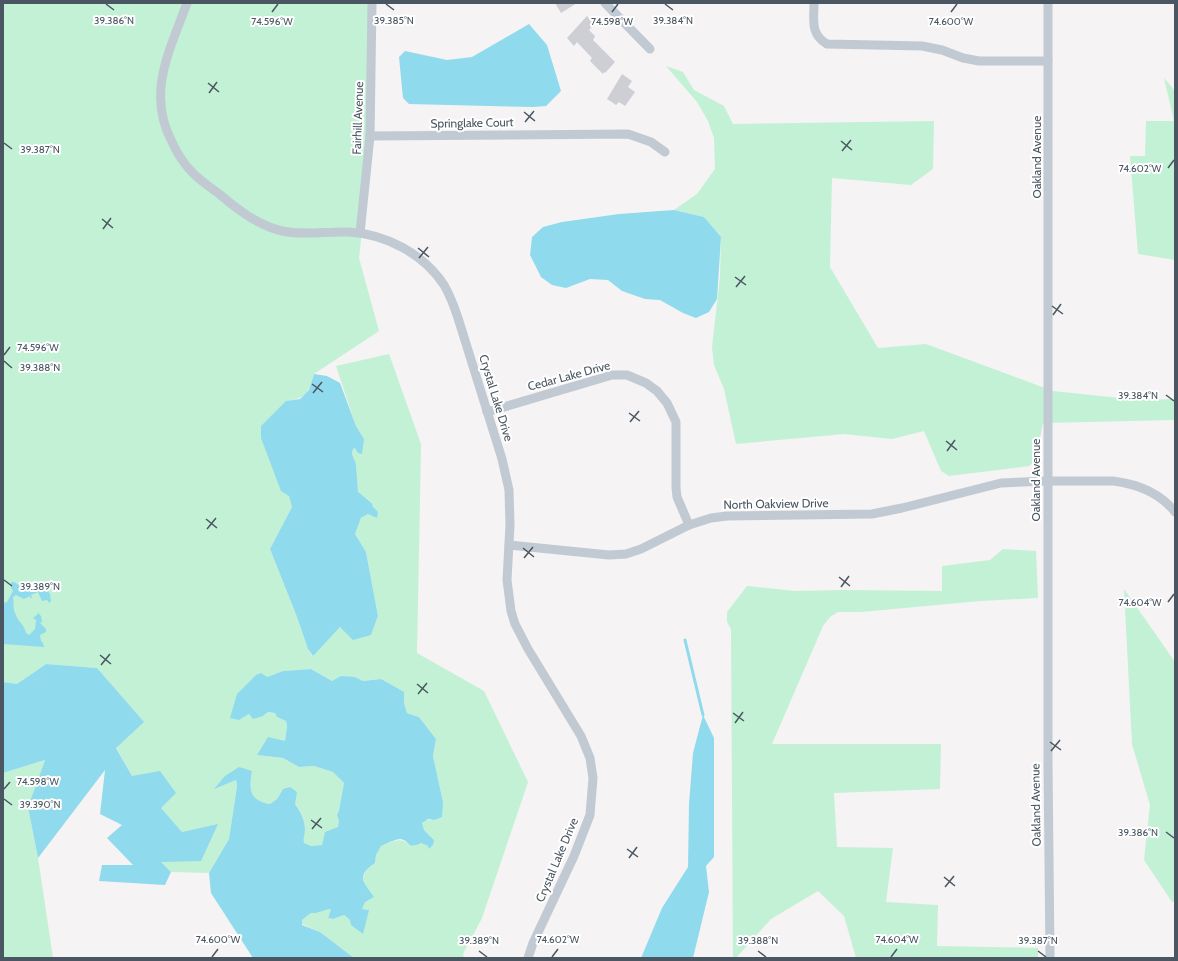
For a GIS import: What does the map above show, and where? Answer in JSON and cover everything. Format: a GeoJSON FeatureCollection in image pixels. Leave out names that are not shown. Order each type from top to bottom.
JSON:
{"type":"FeatureCollection","features":[{"type":"Feature","properties":{"kind":"street","name":"Crystal Lake Drive"},"geometry":{"type":"LineString","coordinates":[[187,3],[165,64],[160,88],[160,101],[163,122],[166,130],[179,156],[195,175],[241,212],[263,224],[290,232],[360,233],[383,239],[404,248],[422,261],[444,285],[453,303],[503,465],[509,490],[511,510],[507,561],[507,589],[511,611],[515,624],[528,649],[581,736],[590,758],[593,778],[590,815],[574,856],[532,943],[528,958]]}},
{"type":"Feature","properties":{"kind":"street","name":"Fairhill Avenue"},"geometry":{"type":"LineString","coordinates":[[360,233],[370,136],[372,3]]}},
{"type":"Feature","properties":{"kind":"street"},"geometry":{"type":"LineString","coordinates":[[605,3],[650,49]]}},
{"type":"Feature","properties":{"kind":"street"},"geometry":{"type":"LineString","coordinates":[[814,3],[815,30],[820,39],[827,44],[922,46],[979,61],[1048,62]]}},
{"type":"Feature","properties":{"kind":"street","name":"Oakland Avenue"},"geometry":{"type":"LineString","coordinates":[[1048,3],[1048,767],[1050,958]]}},
{"type":"Feature","properties":{"kind":"street","name":"Springlake Court"},"geometry":{"type":"LineString","coordinates":[[370,136],[628,134],[651,142],[665,152]]}},
{"type":"Feature","properties":{"kind":"street","name":"Cedar Lake Drive"},"geometry":{"type":"LineString","coordinates":[[487,412],[612,375],[627,375],[646,383],[657,391],[667,403],[676,422],[677,497],[689,525]]}},
{"type":"Feature","properties":{"kind":"street","name":"North Oakview Drive"},"geometry":{"type":"LineString","coordinates":[[509,545],[609,555],[626,554],[641,549],[689,525],[711,518],[726,516],[872,514],[902,508],[989,485],[1017,481],[1113,481],[1125,483],[1138,486],[1155,494],[1175,512]]}},
{"type":"Feature","properties":{"kind":"green space"},"geometry":{"type":"Polygon","coordinates":[[[3,3],[375,3],[375,111],[359,258],[379,331],[314,374],[306,394],[286,401],[289,496],[292,507],[270,549],[312,656],[340,627],[371,635],[378,616],[366,552],[355,534],[361,518],[368,514],[373,507],[372,502],[358,493],[356,464],[352,454],[353,449],[364,439],[356,426],[336,366],[389,354],[421,444],[417,653],[484,691],[528,782],[482,918],[463,954],[464,958],[354,958],[320,932],[302,924],[302,920],[311,913],[331,909],[328,918],[333,919],[344,915],[350,920],[368,910],[362,909],[369,890],[363,879],[365,872],[375,863],[376,855],[381,845],[402,840],[408,844],[421,843],[428,846],[434,840],[424,830],[422,823],[426,820],[434,820],[443,802],[433,756],[436,739],[419,717],[407,713],[404,703],[381,679],[363,681],[355,677],[332,681],[311,669],[283,671],[267,677],[239,720],[249,714],[263,716],[268,712],[275,713],[277,717],[286,721],[287,726],[285,741],[257,755],[283,758],[299,767],[314,766],[333,772],[344,783],[338,827],[322,845],[311,846],[304,843],[304,821],[294,802],[283,789],[277,799],[270,804],[258,800],[252,794],[252,771],[215,788],[236,780],[237,786],[229,839],[209,873],[171,872],[160,862],[217,825],[182,832],[132,776],[116,747],[143,722],[97,668],[46,664],[17,684],[3,682],[3,3]]]}},
{"type":"Feature","properties":{"kind":"green space"},"geometry":{"type":"Polygon","coordinates":[[[666,66],[683,72],[694,90],[724,106],[733,124],[934,121],[933,169],[911,185],[832,178],[830,267],[878,348],[926,344],[1053,391],[1139,400],[1175,399],[1175,420],[1043,423],[1035,461],[1029,466],[949,476],[941,471],[924,431],[892,439],[844,434],[736,444],[724,389],[714,365],[712,347],[720,277],[721,237],[704,217],[674,210],[697,194],[715,169],[714,138],[708,121],[697,102],[666,66]]]}},
{"type":"Feature","properties":{"kind":"green space"},"geometry":{"type":"Polygon","coordinates":[[[1164,78],[1175,91],[1175,260],[1138,254],[1130,156],[1145,156],[1146,121],[1174,121],[1164,78]]]}},
{"type":"Feature","properties":{"kind":"green space"},"geometry":{"type":"Polygon","coordinates":[[[1003,549],[1036,551],[1038,598],[980,601],[861,612],[838,612],[830,617],[823,626],[772,744],[941,744],[940,789],[834,793],[837,847],[893,848],[886,902],[938,905],[937,946],[1038,948],[1038,958],[856,958],[844,916],[818,891],[771,919],[736,958],[733,958],[731,629],[727,622],[727,612],[747,586],[795,591],[942,591],[942,566],[990,560],[1003,549]]]}},
{"type":"Feature","properties":{"kind":"green space"},"geometry":{"type":"Polygon","coordinates":[[[1124,589],[1175,662],[1175,901],[1172,902],[1144,860],[1150,805],[1132,744],[1124,589]]]}},
{"type":"Feature","properties":{"kind":"green space"},"geometry":{"type":"Polygon","coordinates":[[[45,760],[28,807],[38,858],[53,958],[3,958],[3,773],[45,760]]]}},
{"type":"Feature","properties":{"kind":"water"},"geometry":{"type":"Polygon","coordinates":[[[529,24],[547,45],[561,91],[546,106],[409,104],[403,98],[399,57],[405,51],[447,60],[472,57],[529,24]]]}},
{"type":"Feature","properties":{"kind":"water"},"geometry":{"type":"Polygon","coordinates":[[[674,210],[704,217],[721,237],[717,299],[709,312],[696,318],[683,313],[660,300],[645,299],[622,291],[608,280],[590,279],[566,288],[552,285],[541,277],[530,255],[532,237],[543,227],[562,222],[619,214],[674,210]]]}},
{"type":"Feature","properties":{"kind":"water"},"geometry":{"type":"Polygon","coordinates":[[[314,374],[327,376],[340,383],[356,426],[364,439],[362,454],[358,453],[355,448],[353,449],[352,454],[356,464],[358,492],[372,503],[373,507],[378,512],[377,518],[368,514],[361,518],[355,534],[366,552],[378,616],[371,635],[353,640],[340,627],[313,656],[308,649],[270,549],[292,507],[289,496],[281,491],[261,438],[261,426],[286,401],[300,399],[309,390],[314,374]]]}},
{"type":"Feature","properties":{"kind":"water"},"geometry":{"type":"Polygon","coordinates":[[[11,582],[14,582],[26,589],[34,587],[38,582],[42,582],[50,594],[51,601],[49,603],[47,600],[42,601],[38,592],[31,595],[32,598],[30,598],[30,596],[24,599],[16,595],[13,597],[16,616],[24,627],[26,633],[29,635],[35,629],[36,620],[33,618],[39,611],[42,622],[40,623],[46,629],[46,632],[40,635],[44,647],[3,644],[3,603],[7,602],[13,591],[11,588],[11,582]]]}},
{"type":"Feature","properties":{"kind":"water"},"geometry":{"type":"Polygon","coordinates":[[[46,664],[97,668],[144,722],[116,748],[132,776],[160,771],[176,793],[161,808],[182,832],[218,824],[201,861],[161,862],[171,872],[165,885],[99,881],[102,865],[133,865],[107,838],[122,825],[100,814],[105,770],[38,858],[28,807],[45,760],[3,773],[3,682],[17,684],[46,664]]]}},
{"type":"Feature","properties":{"kind":"water"},"geometry":{"type":"Polygon","coordinates":[[[311,669],[332,681],[341,676],[355,677],[363,681],[381,679],[404,692],[404,703],[407,713],[419,717],[436,739],[433,756],[443,802],[442,817],[434,820],[428,819],[422,823],[424,830],[434,840],[433,845],[429,849],[428,846],[421,843],[410,845],[400,839],[381,846],[376,855],[375,863],[365,872],[363,876],[363,880],[374,897],[365,902],[362,909],[369,910],[363,934],[351,925],[350,920],[344,915],[333,919],[328,918],[331,909],[311,913],[302,920],[302,925],[320,932],[354,958],[253,958],[211,893],[209,873],[229,839],[237,786],[236,780],[214,789],[225,776],[239,767],[252,771],[251,789],[254,797],[258,800],[270,804],[277,799],[283,789],[290,787],[297,792],[295,804],[304,822],[304,843],[311,846],[322,845],[325,832],[338,827],[339,820],[337,815],[344,783],[333,772],[314,766],[299,767],[283,758],[257,755],[268,737],[285,741],[287,726],[286,721],[277,717],[275,713],[268,712],[263,716],[253,719],[249,714],[239,720],[230,718],[237,694],[256,675],[261,673],[267,677],[283,671],[311,669]]]}},
{"type":"Feature","properties":{"kind":"water"},"geometry":{"type":"Polygon","coordinates":[[[703,715],[714,738],[714,857],[706,866],[709,892],[693,958],[641,958],[662,908],[688,867],[689,804],[693,753],[703,715]]]}},
{"type":"Feature","properties":{"kind":"building"},"geometry":{"type":"Polygon","coordinates":[[[555,3],[577,3],[561,13],[555,3]]]}},
{"type":"Feature","properties":{"kind":"building"},"geometry":{"type":"Polygon","coordinates":[[[587,16],[594,24],[589,30],[595,36],[593,40],[615,62],[603,74],[590,61],[592,58],[577,42],[574,46],[567,38],[587,16]]]}},
{"type":"Feature","properties":{"kind":"building"},"geometry":{"type":"Polygon","coordinates":[[[622,74],[632,81],[628,87],[635,92],[625,106],[619,102],[616,105],[607,99],[622,74]]]}},
{"type":"Feature","properties":{"kind":"waterway"},"geometry":{"type":"LineString","coordinates":[[685,640],[703,715]]}}]}
